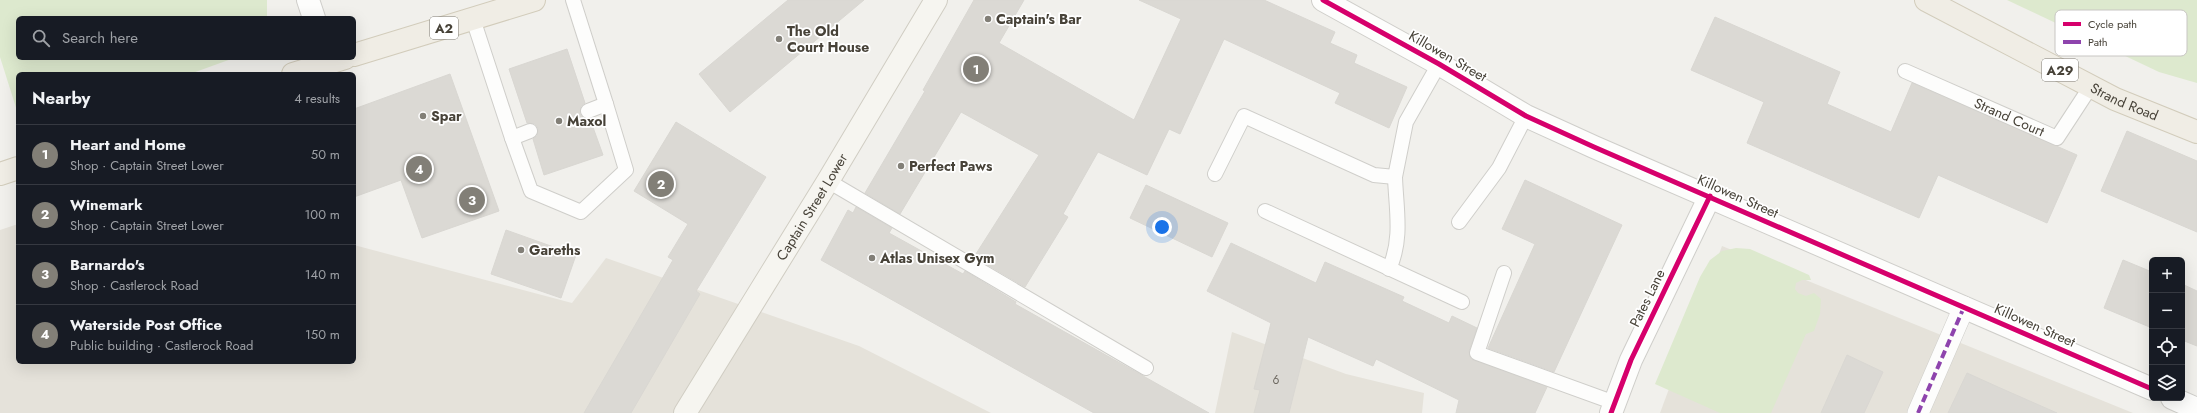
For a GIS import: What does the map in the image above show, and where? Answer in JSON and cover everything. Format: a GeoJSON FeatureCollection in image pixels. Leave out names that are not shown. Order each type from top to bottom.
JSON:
{"type":"FeatureCollection","features":[{"type":"Feature","properties":{"kind":"main road","name":"A2"},"geometry":{"type":"LineString","coordinates":[[356,54],[534,0]]}},
{"type":"Feature","properties":{"kind":"main road","name":"Captain Street Lower"},"geometry":{"type":"LineString","coordinates":[[685,413],[828,181],[936,0]]}},
{"type":"Feature","properties":{"kind":"main road","name":"Strand Road"},"geometry":{"type":"LineString","coordinates":[[1926,0],[2115,99],[2197,132]]}},
{"type":"Feature","properties":{"kind":"main road"},"geometry":{"type":"LineString","coordinates":[[299,72],[334,60]]}},
{"type":"Feature","properties":{"kind":"main road"},"geometry":{"type":"LineString","coordinates":[[0,174],[16,169]]}},
{"type":"Feature","properties":{"kind":"street"},"geometry":{"type":"LineString","coordinates":[[308,0],[313,16]]}},
{"type":"Feature","properties":{"kind":"street","name":"Killowen Street"},"geometry":{"type":"LineString","coordinates":[[1325,0],[1439,64],[1526,116],[1594,147],[2149,388]]}},
{"type":"Feature","properties":{"kind":"street","name":"Pates Lane"},"geometry":{"type":"LineString","coordinates":[[1613,408],[1631,360],[1710,196]]}},
{"type":"Feature","properties":{"kind":"street"},"geometry":{"type":"LineString","coordinates":[[1918,413],[1964,307]]}},
{"type":"Feature","properties":{"kind":"street"},"geometry":{"type":"LineString","coordinates":[[2179,401],[2197,409]]}},
{"type":"Feature","properties":{"kind":"lane"},"geometry":{"type":"LineString","coordinates":[[474,19],[512,138],[531,191],[581,212],[626,170],[573,0]]}},
{"type":"Feature","properties":{"kind":"lane"},"geometry":{"type":"LineString","coordinates":[[1389,269],[1396,253],[1398,239],[1395,177],[1406,122],[1439,64]]}},
{"type":"Feature","properties":{"kind":"lane","name":"Strand Court"},"geometry":{"type":"LineString","coordinates":[[1905,70],[2057,138],[2090,86]]}},
{"type":"Feature","properties":{"kind":"lane"},"geometry":{"type":"LineString","coordinates":[[588,111],[606,104]]}},
{"type":"Feature","properties":{"kind":"lane"},"geometry":{"type":"LineString","coordinates":[[1215,174],[1244,116],[1374,175],[1395,177]]}},
{"type":"Feature","properties":{"kind":"lane"},"geometry":{"type":"LineString","coordinates":[[1459,222],[1499,168],[1526,116]]}},
{"type":"Feature","properties":{"kind":"lane"},"geometry":{"type":"LineString","coordinates":[[512,138],[530,131]]}},
{"type":"Feature","properties":{"kind":"lane"},"geometry":{"type":"LineString","coordinates":[[828,181],[1146,368]]}},
{"type":"Feature","properties":{"kind":"lane"},"geometry":{"type":"LineString","coordinates":[[1265,211],[1462,302]]}},
{"type":"Feature","properties":{"kind":"lane"},"geometry":{"type":"LineString","coordinates":[[1504,273],[1477,353],[1613,408]]}},
{"type":"Feature","properties":{"kind":"shaded area"},"geometry":{"type":"Polygon","coordinates":[[[16,225],[16,364],[356,364],[356,246],[572,303],[606,258],[859,346],[991,413],[0,413],[0,230],[16,225]]]}},
{"type":"Feature","properties":{"kind":"shaded area"},"geometry":{"type":"Polygon","coordinates":[[[1722,246],[2133,413],[1660,413],[1722,246]]]}},
{"type":"Feature","properties":{"kind":"shaded area"},"geometry":{"type":"Polygon","coordinates":[[[1232,332],[1346,374],[1424,393],[1422,413],[1215,413],[1232,332]]]}},
{"type":"Feature","properties":{"kind":"green space"},"geometry":{"type":"Polygon","coordinates":[[[0,0],[267,0],[267,16],[16,16],[16,60],[228,60],[196,72],[16,72],[16,108],[0,57],[0,0]]]}},
{"type":"Feature","properties":{"kind":"green space"},"geometry":{"type":"Polygon","coordinates":[[[2007,0],[2197,0],[2197,83],[2159,72],[2125,56],[2187,56],[2187,10],[2055,10],[2055,23],[2007,0]]]}},
{"type":"Feature","properties":{"kind":"green space"},"geometry":{"type":"Polygon","coordinates":[[[1736,248],[1750,249],[1809,275],[1811,280],[1802,280],[1796,283],[1795,289],[1798,293],[1806,296],[1814,293],[1821,299],[1820,314],[1814,331],[1806,334],[1771,413],[1720,413],[1655,384],[1700,277],[1710,260],[1722,251],[1736,248]]]}},
{"type":"Feature","properties":{"kind":"building","name":"The Old Court House"},"geometry":{"type":"Polygon","coordinates":[[[788,0],[864,0],[730,112],[699,74],[788,0]]]}},
{"type":"Feature","properties":{"kind":"building"},"geometry":{"type":"Polygon","coordinates":[[[974,0],[1024,0],[999,43],[1134,120],[1181,19],[1139,0],[1264,0],[1335,32],[1330,43],[1357,55],[1354,63],[1407,87],[1389,128],[1335,103],[1340,93],[1224,39],[1180,134],[1169,129],[1147,175],[1098,152],[1063,214],[1068,217],[1025,287],[974,257],[1039,155],[961,112],[900,214],[865,193],[925,91],[923,90],[974,0]]]}},
{"type":"Feature","properties":{"kind":"building"},"geometry":{"type":"Polygon","coordinates":[[[1715,17],[1840,72],[1827,104],[1891,132],[1912,83],[2077,155],[2047,223],[1938,175],[1919,218],[1747,143],[1764,102],[1691,70],[1715,17]]]}},
{"type":"Feature","properties":{"kind":"building","name":"Maxol"},"geometry":{"type":"Polygon","coordinates":[[[567,49],[585,103],[581,106],[580,114],[583,118],[590,119],[603,155],[544,175],[533,139],[537,136],[538,128],[535,124],[527,123],[509,69],[567,49]]]}},
{"type":"Feature","properties":{"kind":"building"},"geometry":{"type":"Polygon","coordinates":[[[450,74],[499,211],[422,238],[401,180],[356,196],[356,108],[450,74]]]}},
{"type":"Feature","properties":{"kind":"building"},"geometry":{"type":"Polygon","coordinates":[[[676,122],[766,177],[696,291],[700,294],[631,413],[584,413],[673,260],[668,257],[688,224],[634,191],[676,122]]]}},
{"type":"Feature","properties":{"kind":"building"},"geometry":{"type":"Polygon","coordinates":[[[2127,131],[2197,161],[2197,232],[2101,191],[2127,131]]]}},
{"type":"Feature","properties":{"kind":"building"},"geometry":{"type":"Polygon","coordinates":[[[1525,180],[1622,225],[1554,372],[1488,348],[1535,244],[1502,229],[1525,180]]]}},
{"type":"Feature","properties":{"kind":"building"},"geometry":{"type":"Polygon","coordinates":[[[1146,185],[1228,223],[1212,257],[1130,218],[1146,185]]]}},
{"type":"Feature","properties":{"kind":"building"},"geometry":{"type":"Polygon","coordinates":[[[856,207],[892,228],[889,233],[963,274],[965,271],[1016,302],[1015,304],[1209,413],[1094,413],[821,260],[848,210],[853,213],[856,207]]]}},
{"type":"Feature","properties":{"kind":"building"},"geometry":{"type":"Polygon","coordinates":[[[506,230],[576,255],[561,298],[491,274],[506,230]]]}},
{"type":"Feature","properties":{"kind":"building"},"geometry":{"type":"Polygon","coordinates":[[[1231,243],[1316,283],[1325,262],[1404,297],[1402,301],[1449,323],[1452,316],[1477,328],[1469,351],[1471,359],[1547,387],[1535,413],[1456,413],[1459,400],[1376,359],[1373,366],[1308,337],[1289,413],[1254,413],[1260,390],[1254,389],[1271,323],[1207,291],[1231,243]]]}},
{"type":"Feature","properties":{"kind":"building"},"geometry":{"type":"Polygon","coordinates":[[[2123,260],[2149,271],[2149,327],[2104,308],[2123,260]]]}},
{"type":"Feature","properties":{"kind":"building"},"geometry":{"type":"Polygon","coordinates":[[[2185,285],[2197,291],[2197,346],[2185,341],[2185,285]]]}},
{"type":"Feature","properties":{"kind":"building"},"geometry":{"type":"Polygon","coordinates":[[[1847,355],[1883,372],[1864,413],[1821,413],[1847,355]]]}},
{"type":"Feature","properties":{"kind":"building"},"geometry":{"type":"Polygon","coordinates":[[[1967,373],[1998,387],[2057,413],[1948,413],[1967,373]]]}},
{"type":"Feature","properties":{"kind":"marked path"},"geometry":{"type":"LineString","coordinates":[[1918,413],[1964,307]]}},
{"type":"Feature","properties":{"kind":"cycle path"},"geometry":{"type":"LineString","coordinates":[[1323,0],[1439,64],[1526,116],[1594,147],[2149,388]]}},
{"type":"Feature","properties":{"kind":"cycle path"},"geometry":{"type":"LineString","coordinates":[[1611,413],[1631,360],[1710,196]]}},
{"type":"Feature","properties":{"kind":"place","name":"Captain's Bar"},"geometry":{"type":"Point","coordinates":[988,19]}},
{"type":"Feature","properties":{"kind":"place","name":"The Old Court House"},"geometry":{"type":"Point","coordinates":[779,39]}},
{"type":"Feature","properties":{"kind":"place","name":"Heart and Home"},"geometry":{"type":"Point","coordinates":[976,69]}},
{"type":"Feature","properties":{"kind":"place","name":"Spar"},"geometry":{"type":"Point","coordinates":[423,116]}},
{"type":"Feature","properties":{"kind":"place","name":"Maxol"},"geometry":{"type":"Point","coordinates":[559,121]}},
{"type":"Feature","properties":{"kind":"place","name":"Perfect Paws"},"geometry":{"type":"Point","coordinates":[901,166]}},
{"type":"Feature","properties":{"kind":"place","name":"Waterside Post Office"},"geometry":{"type":"Point","coordinates":[419,169]}},
{"type":"Feature","properties":{"kind":"place","name":"Winemark"},"geometry":{"type":"Point","coordinates":[661,184]}},
{"type":"Feature","properties":{"kind":"place","name":"Barnardo's"},"geometry":{"type":"Point","coordinates":[472,200]}},
{"type":"Feature","properties":{"kind":"place","name":"Gareths"},"geometry":{"type":"Point","coordinates":[521,250]}},
{"type":"Feature","properties":{"kind":"place","name":"Atlas Unisex Gym"},"geometry":{"type":"Point","coordinates":[872,258]}}]}
